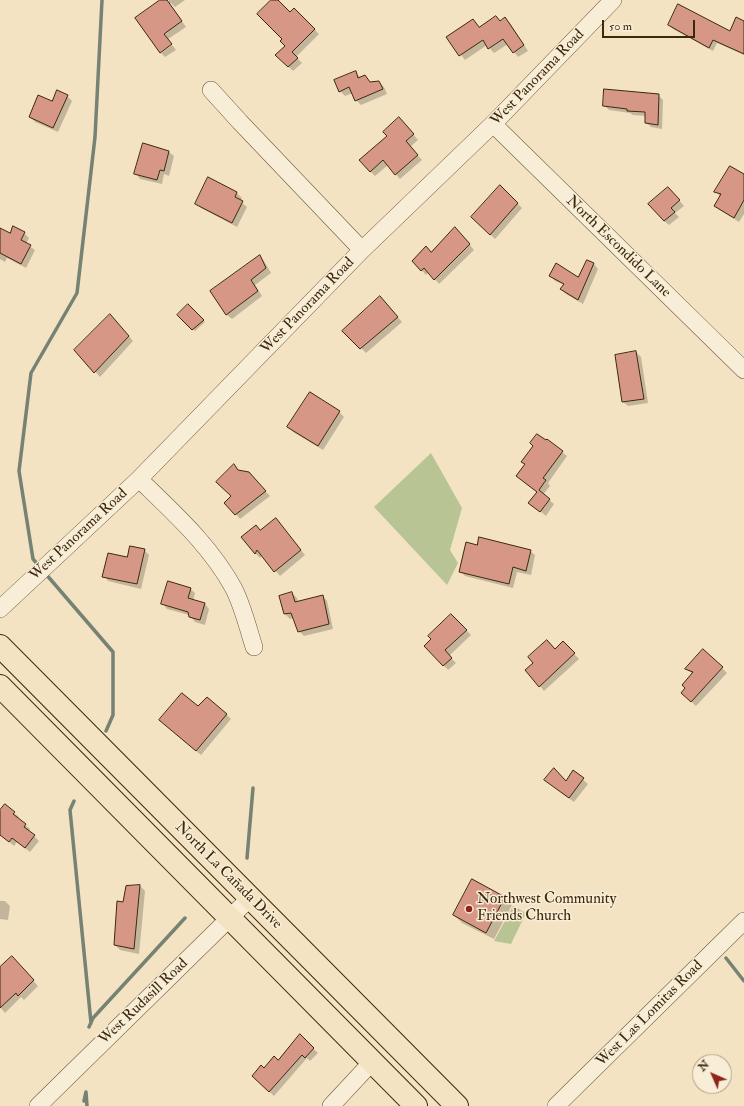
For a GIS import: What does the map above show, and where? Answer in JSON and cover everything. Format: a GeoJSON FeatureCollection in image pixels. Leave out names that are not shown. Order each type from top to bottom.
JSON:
{"type":"FeatureCollection","features":[{"type":"Feature","properties":{"kind":"main road","name":"North La Cañada Drive"},"geometry":{"type":"LineString","coordinates":[[0,646],[457,1106]]}},
{"type":"Feature","properties":{"kind":"main road","name":"North La Cañada Drive"},"geometry":{"type":"LineString","coordinates":[[0,686],[416,1106]]}},
{"type":"Feature","properties":{"kind":"street","name":"West Panorama Road"},"geometry":{"type":"LineString","coordinates":[[0,609],[139,479],[362,250],[493,124],[613,0]]}},
{"type":"Feature","properties":{"kind":"street"},"geometry":{"type":"LineString","coordinates":[[211,90],[362,250]]}},
{"type":"Feature","properties":{"kind":"street","name":"North Escondido Lane"},"geometry":{"type":"LineString","coordinates":[[493,124],[744,370]]}},
{"type":"Feature","properties":{"kind":"street"},"geometry":{"type":"LineString","coordinates":[[139,479],[196,535],[219,564],[235,591],[254,647]]}},
{"type":"Feature","properties":{"kind":"street","name":"West Rudasill Road"},"geometry":{"type":"LineString","coordinates":[[38,1106],[250,898]]}},
{"type":"Feature","properties":{"kind":"street","name":"West Las Lomitas Road"},"geometry":{"type":"LineString","coordinates":[[556,1106],[744,921]]}},
{"type":"Feature","properties":{"kind":"street"},"geometry":{"type":"LineString","coordinates":[[330,1106],[372,1062]]}},
{"type":"Feature","properties":{"kind":"green space"},"geometry":{"type":"Polygon","coordinates":[[[431,453],[462,508],[450,550],[458,563],[447,585],[374,507],[431,453]]]}},
{"type":"Feature","properties":{"kind":"green space"},"geometry":{"type":"Polygon","coordinates":[[[513,906],[526,913],[511,944],[494,941],[513,906]]]}},
{"type":"Feature","properties":{"kind":"building"},"geometry":{"type":"Polygon","coordinates":[[[160,0],[167,0],[182,21],[164,34],[172,44],[160,53],[135,18],[160,0]]]}},
{"type":"Feature","properties":{"kind":"building"},"geometry":{"type":"Polygon","coordinates":[[[271,0],[278,0],[290,12],[294,8],[315,29],[292,52],[298,58],[288,67],[275,55],[285,46],[280,41],[282,39],[257,14],[271,0]]]}},
{"type":"Feature","properties":{"kind":"building"},"geometry":{"type":"Polygon","coordinates":[[[678,4],[730,31],[736,17],[744,21],[744,54],[713,40],[709,48],[668,25],[678,4]]]}},
{"type":"Feature","properties":{"kind":"building"},"geometry":{"type":"Polygon","coordinates":[[[496,16],[500,21],[505,17],[524,45],[513,53],[503,39],[488,49],[483,40],[459,56],[446,37],[473,19],[479,27],[496,16]]]}},
{"type":"Feature","properties":{"kind":"building"},"geometry":{"type":"Polygon","coordinates":[[[356,71],[358,78],[365,75],[370,82],[379,81],[383,89],[355,101],[349,87],[339,92],[334,80],[356,71]]]}},
{"type":"Feature","properties":{"kind":"building"},"geometry":{"type":"Polygon","coordinates":[[[604,89],[659,94],[658,125],[645,123],[645,112],[627,111],[627,109],[603,106],[604,89]]]}},
{"type":"Feature","properties":{"kind":"building"},"geometry":{"type":"Polygon","coordinates":[[[57,90],[68,95],[53,128],[29,117],[38,95],[52,101],[57,90]]]}},
{"type":"Feature","properties":{"kind":"building"},"geometry":{"type":"Polygon","coordinates":[[[399,117],[414,134],[406,141],[418,155],[395,175],[383,160],[370,172],[359,160],[387,136],[383,132],[399,117]]]}},
{"type":"Feature","properties":{"kind":"building"},"geometry":{"type":"Polygon","coordinates":[[[143,143],[169,151],[164,171],[160,170],[157,180],[134,174],[143,143]]]}},
{"type":"Feature","properties":{"kind":"building"},"geometry":{"type":"Polygon","coordinates":[[[730,166],[744,174],[744,200],[734,218],[714,206],[721,194],[714,192],[730,166]]]}},
{"type":"Feature","properties":{"kind":"building"},"geometry":{"type":"Polygon","coordinates":[[[208,177],[237,192],[235,197],[243,201],[232,223],[195,204],[208,177]]]}},
{"type":"Feature","properties":{"kind":"building"},"geometry":{"type":"Polygon","coordinates":[[[500,185],[518,203],[490,235],[471,217],[500,185]]]}},
{"type":"Feature","properties":{"kind":"building"},"geometry":{"type":"Polygon","coordinates":[[[668,187],[680,200],[671,208],[675,212],[664,221],[648,204],[668,187]]]}},
{"type":"Feature","properties":{"kind":"building"},"geometry":{"type":"Polygon","coordinates":[[[13,226],[25,232],[21,240],[31,245],[21,264],[0,253],[0,228],[10,233],[13,226]]]}},
{"type":"Feature","properties":{"kind":"building"},"geometry":{"type":"Polygon","coordinates":[[[455,227],[470,244],[434,280],[424,268],[421,271],[412,261],[426,246],[431,252],[455,227]]]}},
{"type":"Feature","properties":{"kind":"building"},"geometry":{"type":"Polygon","coordinates":[[[260,255],[266,268],[251,280],[258,291],[226,315],[210,291],[260,255]]]}},
{"type":"Feature","properties":{"kind":"building"},"geometry":{"type":"Polygon","coordinates":[[[587,260],[594,263],[578,300],[560,289],[564,284],[549,276],[556,263],[578,277],[587,260]]]}},
{"type":"Feature","properties":{"kind":"building"},"geometry":{"type":"Polygon","coordinates":[[[380,296],[398,317],[360,349],[342,331],[380,296]]]}},
{"type":"Feature","properties":{"kind":"building"},"geometry":{"type":"Polygon","coordinates":[[[188,304],[204,320],[192,330],[177,315],[188,304]]]}},
{"type":"Feature","properties":{"kind":"building"},"geometry":{"type":"Polygon","coordinates":[[[110,314],[129,336],[94,373],[74,350],[110,314]]]}},
{"type":"Feature","properties":{"kind":"building"},"geometry":{"type":"Polygon","coordinates":[[[636,351],[644,399],[622,402],[615,355],[636,351]]]}},
{"type":"Feature","properties":{"kind":"building"},"geometry":{"type":"Polygon","coordinates":[[[310,392],[340,411],[318,446],[287,427],[310,392]]]}},
{"type":"Feature","properties":{"kind":"building"},"geometry":{"type":"Polygon","coordinates":[[[537,434],[546,440],[547,439],[563,451],[543,478],[546,480],[539,490],[550,499],[540,512],[528,503],[537,492],[516,476],[525,464],[521,462],[533,446],[530,443],[537,434]]]}},
{"type":"Feature","properties":{"kind":"building"},"geometry":{"type":"Polygon","coordinates":[[[234,464],[238,470],[249,472],[266,491],[235,515],[224,503],[231,496],[216,482],[234,464]]]}},
{"type":"Feature","properties":{"kind":"building"},"geometry":{"type":"Polygon","coordinates":[[[276,518],[301,550],[274,572],[257,550],[255,554],[241,537],[256,525],[260,530],[276,518]]]}},
{"type":"Feature","properties":{"kind":"building"},"geometry":{"type":"Polygon","coordinates":[[[479,537],[531,550],[526,571],[513,567],[509,584],[459,572],[466,542],[477,545],[479,537]]]}},
{"type":"Feature","properties":{"kind":"building"},"geometry":{"type":"Polygon","coordinates":[[[130,546],[145,549],[137,584],[102,577],[108,553],[127,557],[130,546]]]}},
{"type":"Feature","properties":{"kind":"building"},"geometry":{"type":"Polygon","coordinates":[[[168,581],[191,588],[188,598],[205,603],[200,620],[189,617],[188,612],[161,604],[168,581]]]}},
{"type":"Feature","properties":{"kind":"building"},"geometry":{"type":"Polygon","coordinates":[[[292,592],[295,602],[323,595],[329,624],[298,632],[291,613],[284,614],[279,596],[292,592]]]}},
{"type":"Feature","properties":{"kind":"building"},"geometry":{"type":"Polygon","coordinates":[[[451,614],[467,630],[445,650],[452,658],[443,666],[424,646],[431,639],[428,636],[451,614]]]}},
{"type":"Feature","properties":{"kind":"building"},"geometry":{"type":"Polygon","coordinates":[[[547,640],[555,649],[563,641],[575,653],[539,687],[525,670],[533,663],[528,657],[547,640]]]}},
{"type":"Feature","properties":{"kind":"building"},"geometry":{"type":"Polygon","coordinates":[[[703,649],[723,667],[691,702],[681,693],[685,688],[682,685],[693,672],[685,669],[703,649]]]}},
{"type":"Feature","properties":{"kind":"building"},"geometry":{"type":"Polygon","coordinates":[[[182,693],[198,706],[207,697],[227,714],[196,751],[159,720],[182,693]]]}},
{"type":"Feature","properties":{"kind":"building"},"geometry":{"type":"Polygon","coordinates":[[[554,768],[566,781],[573,770],[584,778],[569,798],[544,780],[554,768]]]}},
{"type":"Feature","properties":{"kind":"building"},"geometry":{"type":"Polygon","coordinates":[[[5,804],[15,812],[13,814],[26,824],[24,827],[35,835],[25,848],[12,838],[9,842],[0,835],[0,810],[5,804]]]}},
{"type":"Feature","properties":{"kind":"building"},"geometry":{"type":"Polygon","coordinates":[[[472,879],[505,897],[486,933],[453,915],[472,879]]]}},
{"type":"Feature","properties":{"kind":"building"},"geometry":{"type":"Polygon","coordinates":[[[140,885],[134,949],[114,945],[117,901],[123,902],[126,886],[140,885]]]}},
{"type":"Feature","properties":{"kind":"building"},"geometry":{"type":"Polygon","coordinates":[[[12,956],[34,980],[18,996],[16,993],[0,1008],[0,967],[12,956]]]}},
{"type":"Feature","properties":{"kind":"building"},"geometry":{"type":"Polygon","coordinates":[[[300,1034],[314,1048],[305,1058],[302,1055],[269,1092],[252,1076],[261,1065],[264,1068],[274,1056],[278,1060],[300,1034]]]}},
{"type":"Feature","properties":{"kind":"waterway"},"geometry":{"type":"LineString","coordinates":[[39,566],[33,559],[19,471],[31,373],[77,293],[95,137],[102,0]]}},
{"type":"Feature","properties":{"kind":"waterway"},"geometry":{"type":"LineString","coordinates":[[45,573],[113,652],[113,715],[106,731]]}},
{"type":"Feature","properties":{"kind":"waterway"},"geometry":{"type":"LineString","coordinates":[[247,858],[253,788]]}},
{"type":"Feature","properties":{"kind":"waterway"},"geometry":{"type":"LineString","coordinates":[[74,801],[70,810],[91,1023]]}},
{"type":"Feature","properties":{"kind":"waterway"},"geometry":{"type":"LineString","coordinates":[[89,1027],[93,1018],[185,918]]}},
{"type":"Feature","properties":{"kind":"waterway"},"geometry":{"type":"LineString","coordinates":[[726,958],[744,981]]}},
{"type":"Feature","properties":{"kind":"waterway"},"geometry":{"type":"LineString","coordinates":[[84,1101],[86,1092],[87,1106]]}},
{"type":"Feature","properties":{"kind":"place","name":"Northwest Community Friends Church"},"geometry":{"type":"Point","coordinates":[469,909]}}]}
